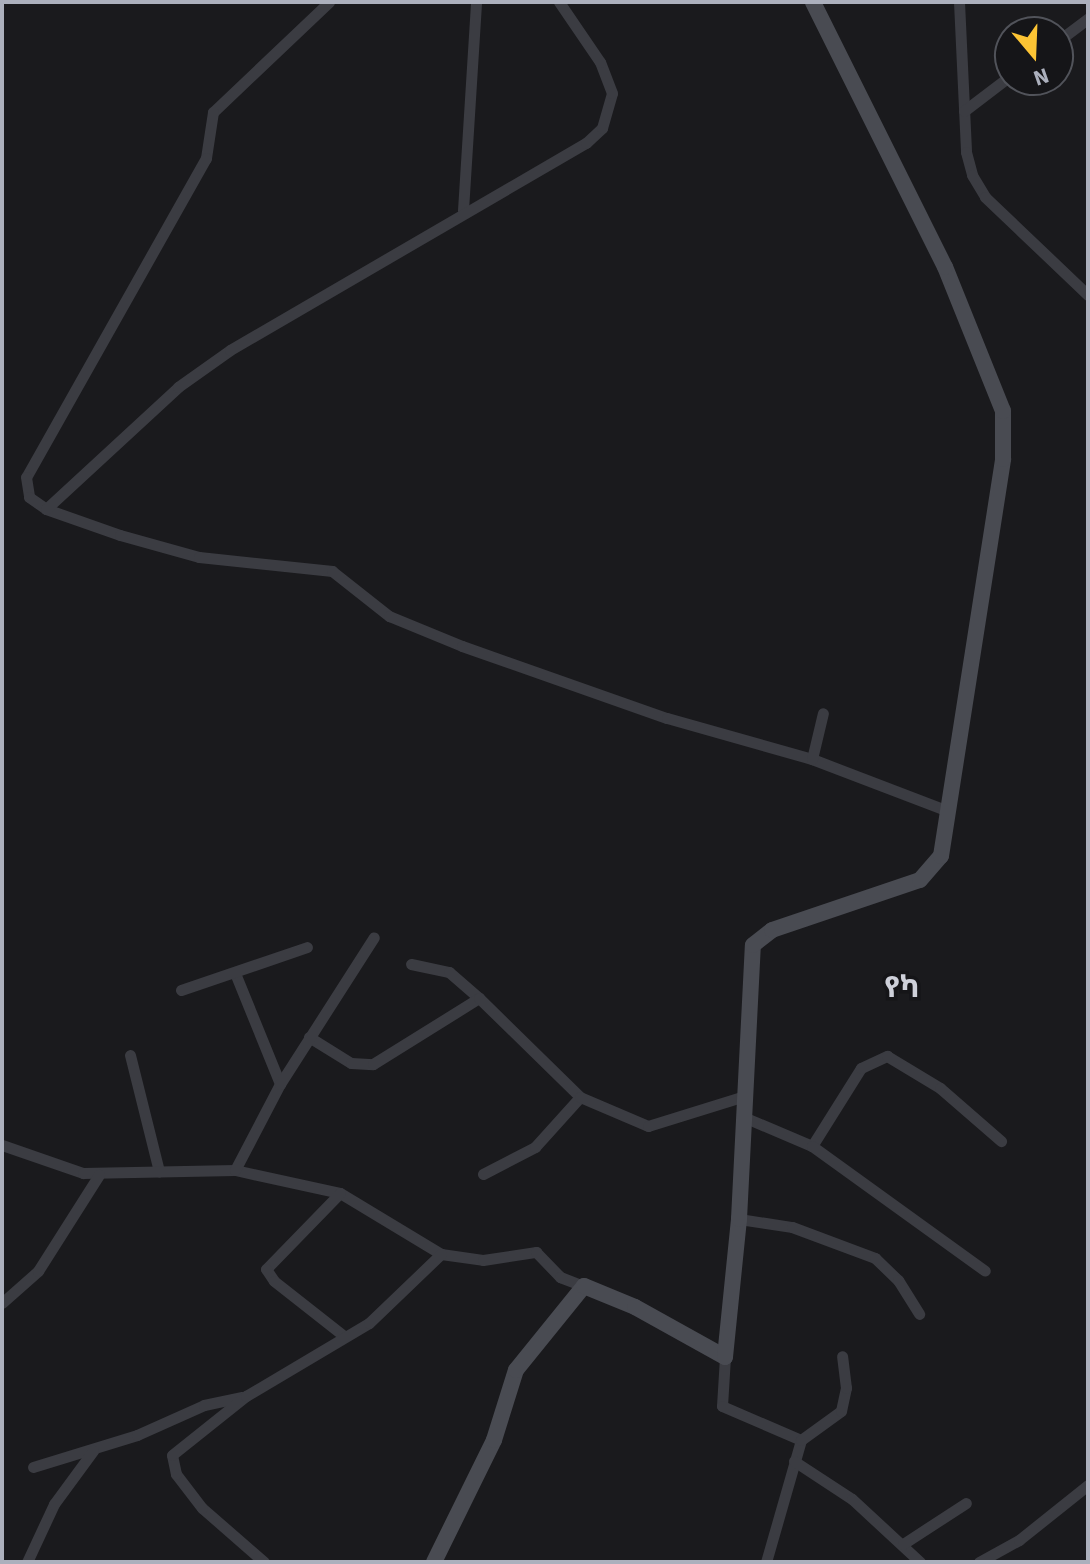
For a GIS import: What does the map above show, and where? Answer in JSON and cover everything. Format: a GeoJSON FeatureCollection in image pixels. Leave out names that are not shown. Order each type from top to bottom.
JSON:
{"type":"FeatureCollection","features":[{"type":"Feature","properties":{"kind":"street"},"geometry":{"type":"LineString","coordinates":[[329,2],[213,112],[206,158],[26,477],[29,497],[46,509],[199,557],[332,571],[389,616],[462,646],[667,718],[812,759],[948,811]]}},
{"type":"Feature","properties":{"kind":"street"},"geometry":{"type":"LineString","coordinates":[[463,210],[476,2]]}},
{"type":"Feature","properties":{"kind":"street"},"geometry":{"type":"LineString","coordinates":[[46,509],[178,387],[463,210],[586,143],[602,128],[612,93],[600,62],[559,2]]}},
{"type":"Feature","properties":{"kind":"street"},"geometry":{"type":"LineString","coordinates":[[801,1440],[722,1406],[746,1118],[753,945],[772,930],[920,880],[941,856],[1004,448],[1003,411],[945,267],[813,2]]}},
{"type":"Feature","properties":{"kind":"street"},"geometry":{"type":"LineString","coordinates":[[959,2],[966,152],[985,197],[1088,295]]}},
{"type":"Feature","properties":{"kind":"street"},"geometry":{"type":"LineString","coordinates":[[964,111],[994,88]]}},
{"type":"Feature","properties":{"kind":"street"},"geometry":{"type":"LineString","coordinates":[[812,759],[823,713]]}},
{"type":"Feature","properties":{"kind":"street"},"geometry":{"type":"LineString","coordinates":[[235,1170],[280,1084],[374,937]]}},
{"type":"Feature","properties":{"kind":"street"},"geometry":{"type":"LineString","coordinates":[[181,990],[307,947]]}},
{"type":"Feature","properties":{"kind":"street"},"geometry":{"type":"LineString","coordinates":[[411,964],[449,972],[580,1097],[648,1126],[745,1096]]}},
{"type":"Feature","properties":{"kind":"street"},"geometry":{"type":"LineString","coordinates":[[235,973],[280,1084]]}},
{"type":"Feature","properties":{"kind":"street"},"geometry":{"type":"LineString","coordinates":[[309,1037],[351,1063],[373,1064],[479,998]]}},
{"type":"Feature","properties":{"kind":"street"},"geometry":{"type":"LineString","coordinates":[[130,1055],[159,1171]]}},
{"type":"Feature","properties":{"kind":"street"},"geometry":{"type":"LineString","coordinates":[[812,1146],[861,1068],[887,1056],[950,1095],[1001,1141]]}},
{"type":"Feature","properties":{"kind":"street"},"geometry":{"type":"LineString","coordinates":[[483,1174],[535,1147],[580,1097]]}},
{"type":"Feature","properties":{"kind":"street"},"geometry":{"type":"LineString","coordinates":[[746,1118],[812,1146],[985,1271]]}},
{"type":"Feature","properties":{"kind":"street"},"geometry":{"type":"LineString","coordinates":[[2,1145],[99,1175],[235,1170],[340,1193],[441,1254],[483,1260],[536,1252],[560,1277],[635,1307],[725,1357]]}},
{"type":"Feature","properties":{"kind":"street"},"geometry":{"type":"LineString","coordinates":[[2,1303],[38,1271],[99,1175]]}},
{"type":"Feature","properties":{"kind":"street"},"geometry":{"type":"LineString","coordinates":[[340,1193],[266,1269],[274,1281],[344,1336]]}},
{"type":"Feature","properties":{"kind":"street"},"geometry":{"type":"LineString","coordinates":[[739,1219],[792,1227],[875,1258],[898,1280],[919,1314]]}},
{"type":"Feature","properties":{"kind":"street"},"geometry":{"type":"LineString","coordinates":[[264,1562],[202,1508],[171,1463],[180,1447],[246,1396],[379,1315],[441,1254]]}},
{"type":"Feature","properties":{"kind":"street"},"geometry":{"type":"LineString","coordinates":[[434,1562],[494,1440],[516,1370],[584,1286]]}},
{"type":"Feature","properties":{"kind":"street"},"geometry":{"type":"LineString","coordinates":[[766,1562],[801,1440],[841,1411],[846,1388],[842,1356]]}},
{"type":"Feature","properties":{"kind":"street"},"geometry":{"type":"LineString","coordinates":[[33,1467],[93,1451],[204,1405],[246,1396]]}},
{"type":"Feature","properties":{"kind":"street"},"geometry":{"type":"LineString","coordinates":[[27,1562],[54,1504],[93,1451]]}},
{"type":"Feature","properties":{"kind":"street"},"geometry":{"type":"LineString","coordinates":[[794,1461],[852,1499],[920,1562]]}},
{"type":"Feature","properties":{"kind":"street"},"geometry":{"type":"LineString","coordinates":[[979,1562],[1019,1540],[1088,1485]]}},
{"type":"Feature","properties":{"kind":"street"},"geometry":{"type":"LineString","coordinates":[[903,1544],[966,1503]]}},
{"type":"Feature","properties":{"kind":"district","name":"የካ"},"geometry":{"type":"Point","coordinates":[902,988]}}]}
